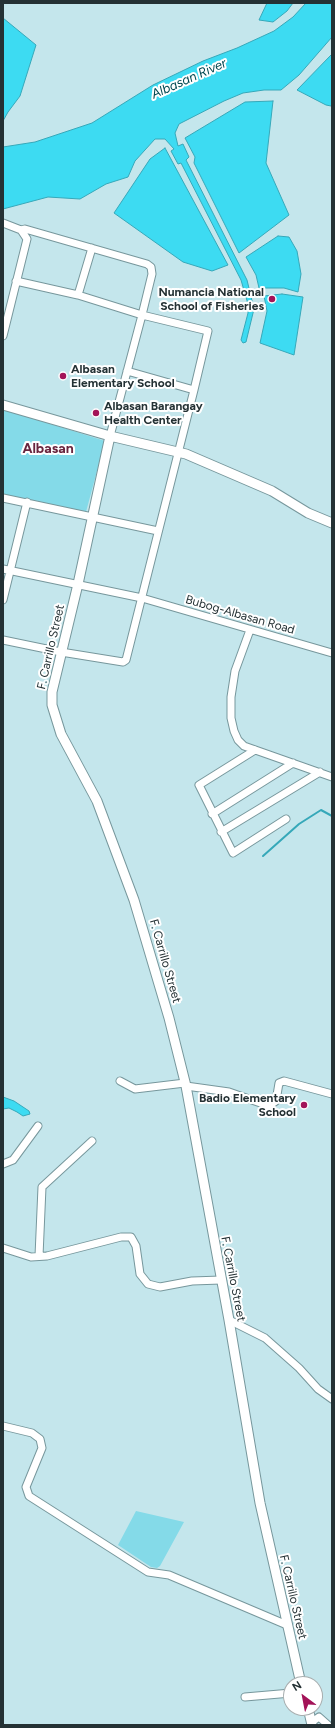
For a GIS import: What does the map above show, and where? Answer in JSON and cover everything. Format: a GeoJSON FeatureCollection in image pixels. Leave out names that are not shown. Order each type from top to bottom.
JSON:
{"type":"FeatureCollection","features":[{"type":"Feature","properties":{"kind":"street"},"geometry":{"type":"LineString","coordinates":[[3,223],[22,230],[29,229],[92,248],[78,295]]}},
{"type":"Feature","properties":{"kind":"street"},"geometry":{"type":"LineString","coordinates":[[3,336],[27,238],[22,230]]}},
{"type":"Feature","properties":{"kind":"street","name":"F. Carrillo Street"},"geometry":{"type":"LineString","coordinates":[[92,248],[147,264],[152,271],[91,517],[78,584],[52,692],[52,705],[57,724],[97,801],[134,900],[154,964],[185,1084],[229,1320],[260,1502],[299,1676]]}},
{"type":"Feature","properties":{"kind":"street"},"geometry":{"type":"LineString","coordinates":[[3,640],[61,652],[125,662],[208,331],[142,315],[78,295],[16,281]]}},
{"type":"Feature","properties":{"kind":"street"},"geometry":{"type":"LineString","coordinates":[[127,370],[194,390]]}},
{"type":"Feature","properties":{"kind":"street"},"geometry":{"type":"LineString","coordinates":[[3,405],[110,436],[178,452],[272,491],[308,514],[332,523]]}},
{"type":"Feature","properties":{"kind":"street"},"geometry":{"type":"LineString","coordinates":[[3,498],[158,531]]}},
{"type":"Feature","properties":{"kind":"street"},"geometry":{"type":"LineString","coordinates":[[3,600],[7,570],[27,502]]}},
{"type":"Feature","properties":{"kind":"street","name":"Bubog-Albasan Road"},"geometry":{"type":"LineString","coordinates":[[7,570],[142,598],[332,653]]}},
{"type":"Feature","properties":{"kind":"street"},"geometry":{"type":"LineString","coordinates":[[250,630],[235,671],[230,712],[232,725],[238,740],[244,746],[332,777]]}},
{"type":"Feature","properties":{"kind":"street"},"geometry":{"type":"LineString","coordinates":[[255,750],[199,785],[212,814],[232,853],[286,819]]}},
{"type":"Feature","properties":{"kind":"street"},"geometry":{"type":"LineString","coordinates":[[212,814],[293,764]]}},
{"type":"Feature","properties":{"kind":"street"},"geometry":{"type":"LineString","coordinates":[[221,832],[320,772]]}},
{"type":"Feature","properties":{"kind":"street"},"geometry":{"type":"LineString","coordinates":[[120,1081],[135,1089],[185,1084],[229,1092],[269,1106],[276,1101],[279,1083],[284,1080],[332,1094]]}},
{"type":"Feature","properties":{"kind":"street"},"geometry":{"type":"LineString","coordinates":[[3,1164],[13,1160],[38,1126]]}},
{"type":"Feature","properties":{"kind":"street"},"geometry":{"type":"LineString","coordinates":[[39,1256],[42,1187],[92,1141]]}},
{"type":"Feature","properties":{"kind":"street"},"geometry":{"type":"LineString","coordinates":[[3,1248],[31,1256],[48,1256],[121,1237],[131,1237],[136,1246],[140,1274],[148,1284],[160,1287],[192,1282],[221,1280]]}},
{"type":"Feature","properties":{"kind":"street"},"geometry":{"type":"LineString","coordinates":[[229,1320],[266,1338],[299,1368],[318,1389],[332,1399]]}},
{"type":"Feature","properties":{"kind":"street"},"geometry":{"type":"LineString","coordinates":[[3,1426],[32,1433],[40,1439],[42,1448],[26,1488],[29,1496],[148,1572],[169,1575],[287,1625]]}},
{"type":"Feature","properties":{"kind":"street"},"geometry":{"type":"LineString","coordinates":[[245,1697],[283,1694]]}},
{"type":"Feature","properties":{"kind":"street"},"geometry":{"type":"LineString","coordinates":[[312,1723],[319,1717],[328,1725]]}},
{"type":"Feature","properties":{"kind":"shaded area"},"geometry":{"type":"Polygon","coordinates":[[[3,409],[105,441],[86,512],[3,494],[3,409]]]}},
{"type":"Feature","properties":{"kind":"shaded area"},"geometry":{"type":"Polygon","coordinates":[[[136,1511],[184,1522],[160,1566],[157,1568],[151,1567],[118,1545],[136,1511]]]}},
{"type":"Feature","properties":{"kind":"water"},"geometry":{"type":"Polygon","coordinates":[[[267,3],[293,3],[287,11],[273,22],[259,20],[267,3]]]}},
{"type":"Feature","properties":{"kind":"water","name":"Albasan River"},"geometry":{"type":"Polygon","coordinates":[[[306,3],[332,3],[332,37],[299,75],[281,90],[264,90],[243,93],[224,101],[179,124],[175,133],[178,146],[183,144],[189,157],[186,160],[247,280],[254,309],[246,342],[243,343],[241,340],[248,313],[248,304],[241,280],[181,163],[178,164],[171,151],[174,149],[165,139],[155,139],[135,161],[128,177],[106,184],[80,199],[48,197],[3,209],[3,147],[35,142],[92,123],[153,85],[203,61],[237,48],[274,31],[293,17],[306,3]]]}},
{"type":"Feature","properties":{"kind":"water"},"geometry":{"type":"Polygon","coordinates":[[[3,18],[36,45],[20,96],[3,121],[3,18]]]}},
{"type":"Feature","properties":{"kind":"water"},"geometry":{"type":"Polygon","coordinates":[[[332,54],[331,106],[326,105],[297,90],[332,54]]]}},
{"type":"Feature","properties":{"kind":"water"},"geometry":{"type":"Polygon","coordinates":[[[273,101],[266,163],[289,215],[239,253],[194,163],[195,157],[185,138],[245,102],[273,101]]]}},
{"type":"Feature","properties":{"kind":"water"},"geometry":{"type":"Polygon","coordinates":[[[165,148],[228,265],[212,271],[183,262],[114,213],[150,159],[165,148]]]}},
{"type":"Feature","properties":{"kind":"water"},"geometry":{"type":"Polygon","coordinates":[[[278,236],[289,237],[297,251],[301,274],[298,292],[284,288],[259,288],[256,275],[246,257],[278,236]]]}},
{"type":"Feature","properties":{"kind":"water"},"geometry":{"type":"Polygon","coordinates":[[[282,294],[303,297],[294,355],[260,343],[267,311],[264,296],[282,294]]]}},
{"type":"Feature","properties":{"kind":"water"},"geometry":{"type":"Polygon","coordinates":[[[3,1097],[14,1101],[29,1111],[30,1114],[23,1116],[9,1108],[3,1109],[3,1097]]]}},
{"type":"Feature","properties":{"kind":"waterway"},"geometry":{"type":"LineString","coordinates":[[263,856],[299,824],[321,810],[332,816]]}},
{"type":"Feature","properties":{"kind":"place","name":"Numancia National School of Fisheries"},"geometry":{"type":"Point","coordinates":[272,299]}},
{"type":"Feature","properties":{"kind":"place","name":"Albasan Elementary School"},"geometry":{"type":"Point","coordinates":[63,376]}},
{"type":"Feature","properties":{"kind":"place","name":"Albasan Barangay Health Center"},"geometry":{"type":"Point","coordinates":[96,413]}},
{"type":"Feature","properties":{"kind":"place","name":"Badio Elementary School"},"geometry":{"type":"Point","coordinates":[304,1105]}},
{"type":"Feature","properties":{"kind":"district","name":"Albasan"},"geometry":{"type":"Point","coordinates":[48,449]}}]}
